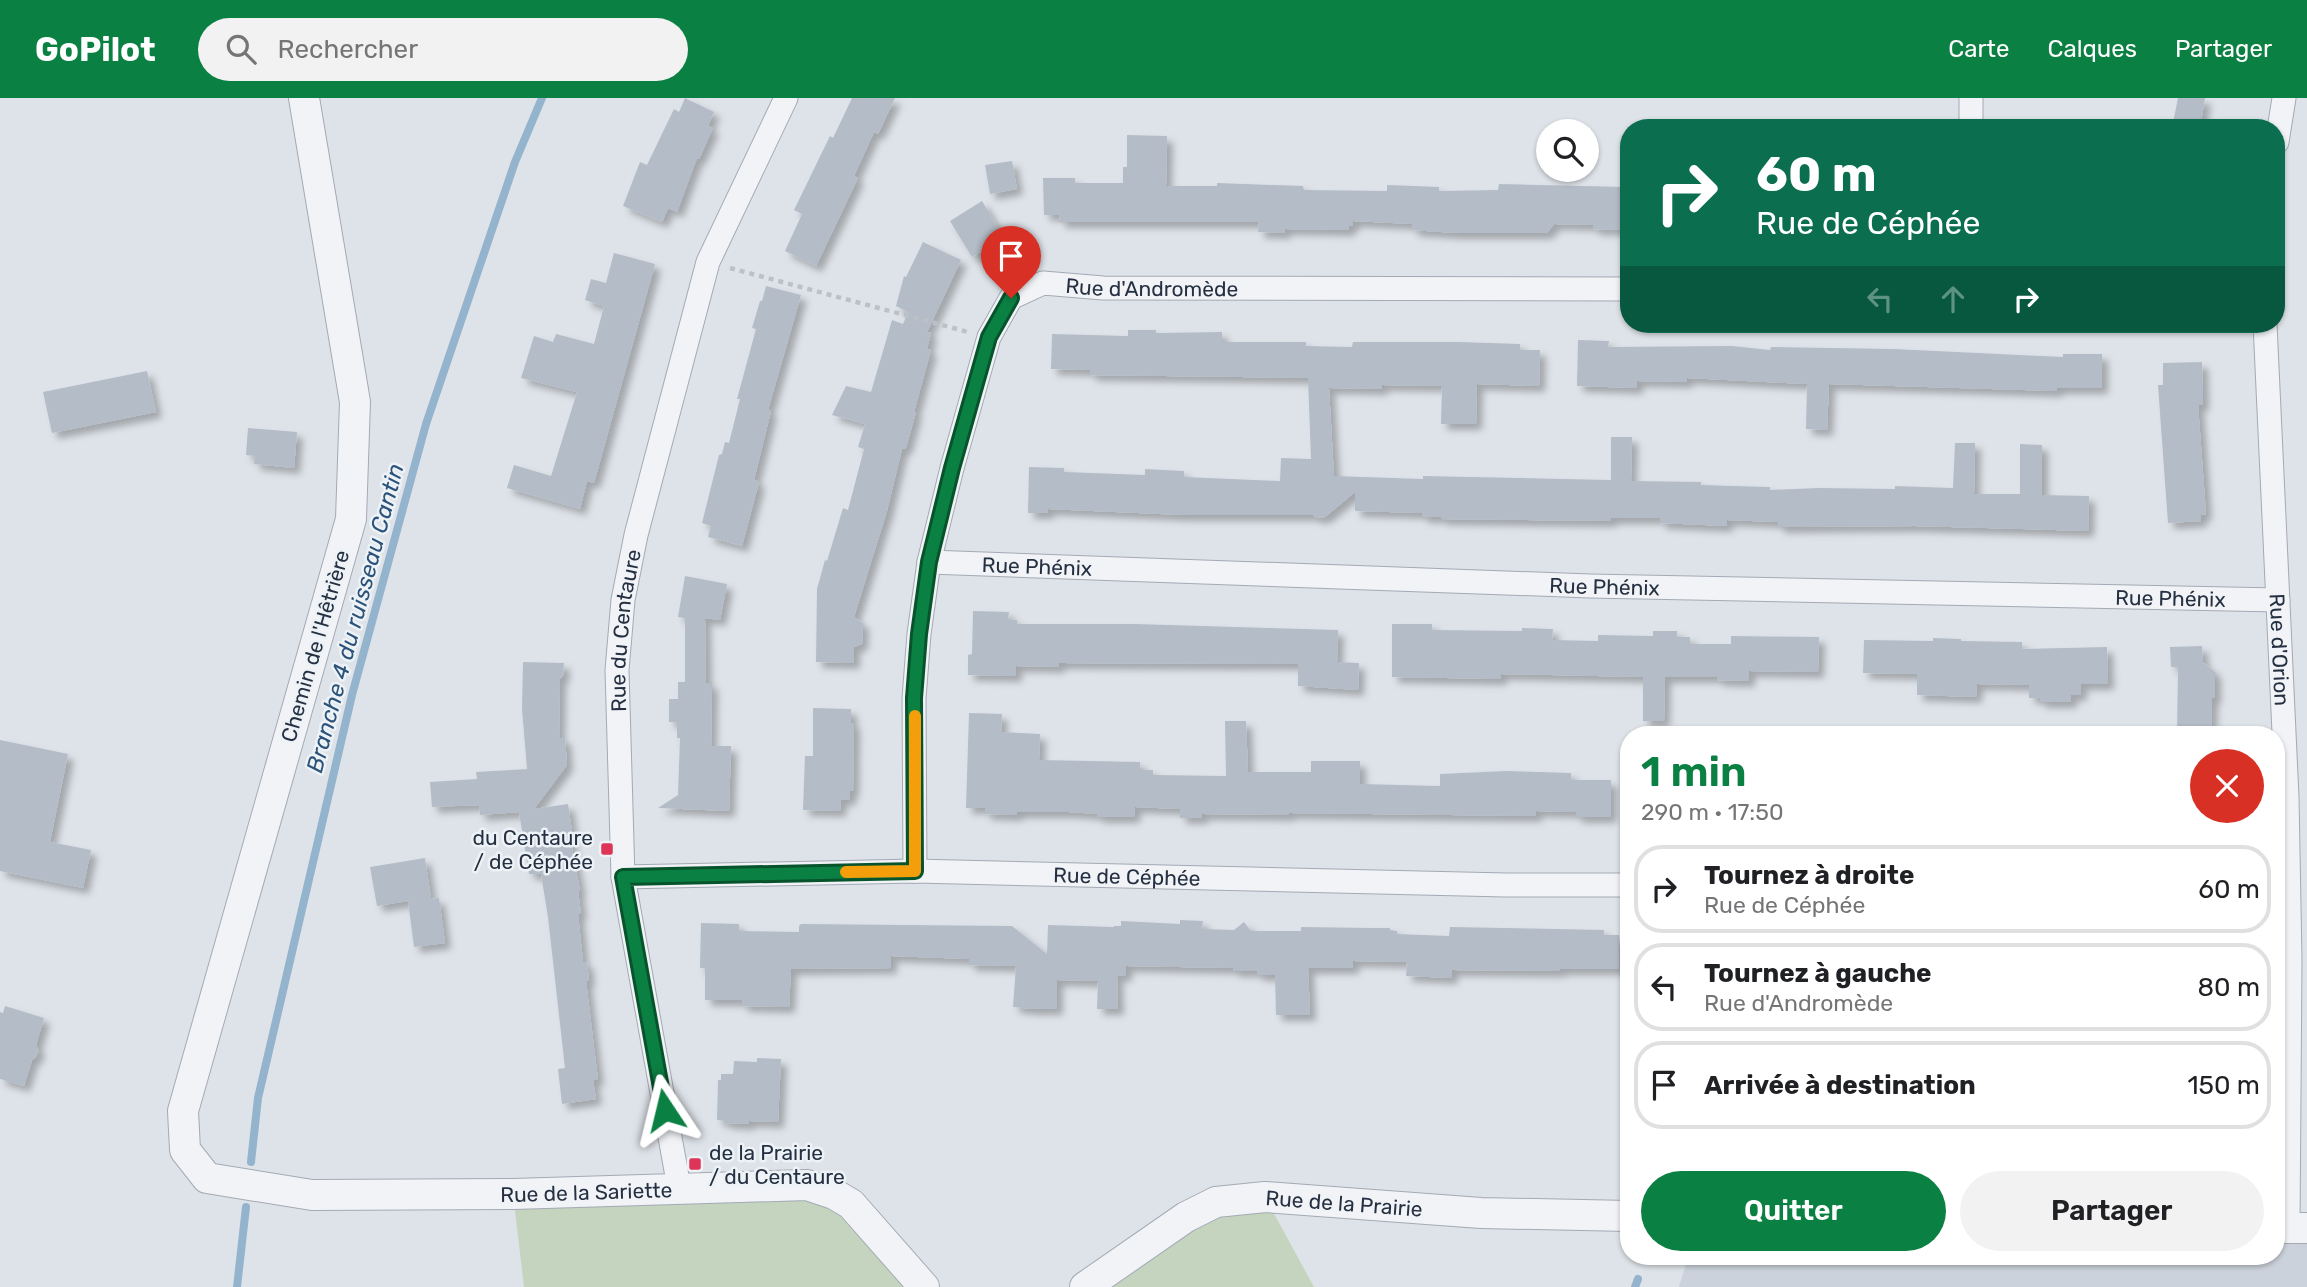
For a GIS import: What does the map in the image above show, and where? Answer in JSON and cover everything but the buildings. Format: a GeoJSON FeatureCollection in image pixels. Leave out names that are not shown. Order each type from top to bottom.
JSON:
{"type":"FeatureCollection","features":[{"type":"Feature","properties":{"kind":"street","name":"Chemin de l'Hêtrière"},"geometry":{"type":"LineString","coordinates":[[207,1178],[185,1150],[183,1111],[351,519],[355,402],[304,98]]}},
{"type":"Feature","properties":{"kind":"street","name":"Rue du Centaure"},"geometry":{"type":"LineString","coordinates":[[679,1187],[623,877],[617,670],[623,600],[636,535],[708,262],[786,98]]}},
{"type":"Feature","properties":{"kind":"street"},"geometry":{"type":"LineString","coordinates":[[1970,98],[1971,119]]}},
{"type":"Feature","properties":{"kind":"street"},"geometry":{"type":"LineString","coordinates":[[2281,119],[2284,98]]}},
{"type":"Feature","properties":{"kind":"street","name":"Rue d'Andromède"},"geometry":{"type":"LineString","coordinates":[[915,871],[914,698],[929,562],[989,337],[1011,298],[1043,283],[1103,288],[1620,289]]}},
{"type":"Feature","properties":{"kind":"street","name":"Rue d'Orion"},"geometry":{"type":"LineString","coordinates":[[2265,333],[2278,600],[2280,726]]}},
{"type":"Feature","properties":{"kind":"street","name":"Rue Phénix"},"geometry":{"type":"LineString","coordinates":[[929,562],[1590,586],[2278,600]]}},
{"type":"Feature","properties":{"kind":"street","name":"Rue de Céphée"},"geometry":{"type":"LineString","coordinates":[[623,877],[915,871],[1506,885],[1620,885]]}},
{"type":"Feature","properties":{"kind":"street","name":"Rue d'Orion"},"geometry":{"type":"LineString","coordinates":[[2285,970],[2291,1228]]}},
{"type":"Feature","properties":{"kind":"street","name":"Rue de la Sariette"},"geometry":{"type":"LineString","coordinates":[[207,1178],[312,1195],[513,1194],[807,1185],[834,1194],[851,1204],[924,1287]]}},
{"type":"Feature","properties":{"kind":"street","name":"Rue de la Prairie"},"geometry":{"type":"LineString","coordinates":[[1085,1287],[1186,1217],[1216,1202],[1265,1196],[1481,1213],[1620,1216]]}},
{"type":"Feature","properties":{"kind":"path"},"geometry":{"type":"LineString","coordinates":[[708,262],[989,337]]}},
{"type":"Feature","properties":{"kind":"shaded area"},"geometry":{"type":"Polygon","coordinates":[[[2285,1239],[2307,1240],[2307,1287],[1679,1287],[1686,1265],[2285,1265],[2285,1239]]]}},
{"type":"Feature","properties":{"kind":"green space"},"geometry":{"type":"Polygon","coordinates":[[[807,1185],[924,1287],[524,1287],[513,1194],[807,1185]]]}},
{"type":"Feature","properties":{"kind":"green space"},"geometry":{"type":"Polygon","coordinates":[[[1265,1197],[1314,1287],[1085,1287],[1186,1217],[1265,1197]]]}},
{"type":"Feature","properties":{"kind":"waterway","name":"Branche 4 du ruisseau Cantin"},"geometry":{"type":"LineString","coordinates":[[251,1162],[258,1098],[352,695],[426,424],[515,162],[542,98]]}},
{"type":"Feature","properties":{"kind":"waterway","name":"Branche 4 du ruisseau Cantin"},"geometry":{"type":"LineString","coordinates":[[237,1287],[246,1207]]}},
{"type":"Feature","properties":{"kind":"waterway"},"geometry":{"type":"LineString","coordinates":[[1635,1287],[1638,1279]]}},
{"type":"Feature","properties":{"kind":"slow traffic"},"geometry":{"type":"LineString","coordinates":[[846,872],[915,871],[915,716]]}},
{"type":"Feature","properties":{"kind":"place","name":"du Centaure / de Céphée"},"geometry":{"type":"Point","coordinates":[607,849]}},
{"type":"Feature","properties":{"kind":"place","name":"de la Prairie / du Centaure"},"geometry":{"type":"Point","coordinates":[695,1164]}},
{"type":"Feature","properties":{"kind":"route"},"geometry":{"type":"LineString","coordinates":[[665,1110],[623,877],[915,871],[914,698],[929,562],[989,337],[1011,298]]}}]}
